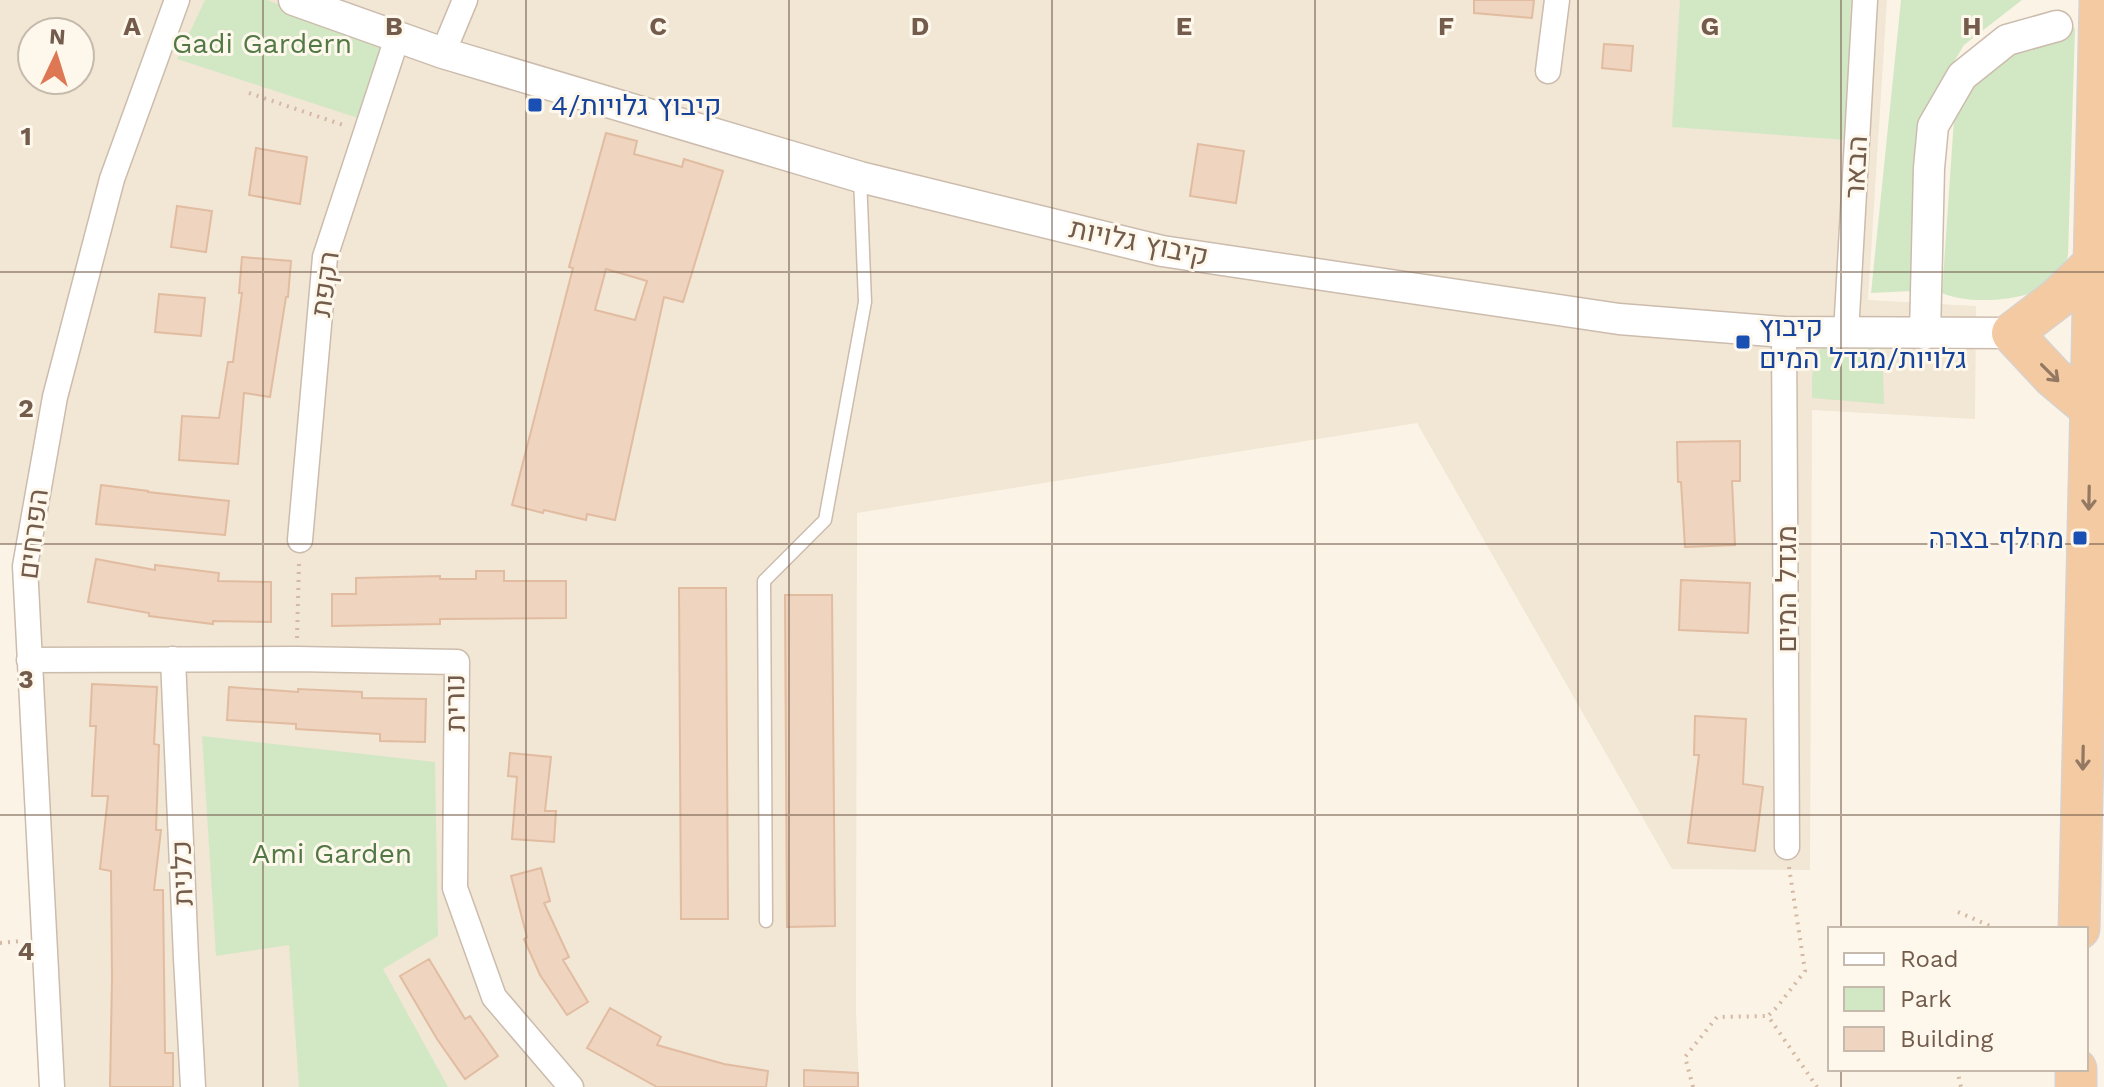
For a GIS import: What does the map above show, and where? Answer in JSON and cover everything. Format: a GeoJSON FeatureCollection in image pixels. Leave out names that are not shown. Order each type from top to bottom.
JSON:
{"type":"FeatureCollection","features":[{"type":"Feature","properties":{"kind":"highway"},"geometry":{"type":"LineString","coordinates":[[2079,927],[2100,0]]}},
{"type":"Feature","properties":{"kind":"highway"},"geometry":{"type":"LineString","coordinates":[[2091,409],[2053,377],[2012,333],[2058,298],[2094,263]]}},
{"type":"Feature","properties":{"kind":"street","name":"הפרחים"},"geometry":{"type":"LineString","coordinates":[[52,1087],[25,566],[55,397],[112,179],[177,0]]}},
{"type":"Feature","properties":{"kind":"street","name":"קיבוץ גלויות"},"geometry":{"type":"LineString","coordinates":[[294,0],[443,53],[860,177],[1162,251],[1619,319],[1784,332],[2012,333]]}},
{"type":"Feature","properties":{"kind":"street"},"geometry":{"type":"LineString","coordinates":[[443,53],[465,0]]}},
{"type":"Feature","properties":{"kind":"street"},"geometry":{"type":"LineString","coordinates":[[1548,71],[1557,0]]}},
{"type":"Feature","properties":{"kind":"street","name":"הבאר"},"geometry":{"type":"LineString","coordinates":[[1846,333],[1865,0]]}},
{"type":"Feature","properties":{"kind":"street"},"geometry":{"type":"LineString","coordinates":[[1925,334],[1933,126],[1962,76],[2007,40],[2057,26]]}},
{"type":"Feature","properties":{"kind":"street","name":"רקפת"},"geometry":{"type":"LineString","coordinates":[[300,540],[325,257],[397,38]]}},
{"type":"Feature","properties":{"kind":"street","name":"מגדל המים"},"geometry":{"type":"LineString","coordinates":[[1784,332],[1787,847]]}},
{"type":"Feature","properties":{"kind":"street","name":"כלנית"},"geometry":{"type":"LineString","coordinates":[[173,659],[193,1087]]}},
{"type":"Feature","properties":{"kind":"street","name":"נורית"},"geometry":{"type":"LineString","coordinates":[[29,660],[457,662],[455,888],[494,997],[571,1087]]}},
{"type":"Feature","properties":{"kind":"lane"},"geometry":{"type":"LineString","coordinates":[[766,921],[764,581],[825,520],[865,302],[860,177]]}},
{"type":"Feature","properties":{"kind":"path"},"geometry":{"type":"LineString","coordinates":[[249,93],[367,133]]}},
{"type":"Feature","properties":{"kind":"path"},"geometry":{"type":"LineString","coordinates":[[296,659],[300,540]]}},
{"type":"Feature","properties":{"kind":"path"},"geometry":{"type":"LineString","coordinates":[[1693,1087],[1685,1057],[1717,1017],[1768,1016],[1805,971],[1787,847]]}},
{"type":"Feature","properties":{"kind":"path"},"geometry":{"type":"LineString","coordinates":[[1958,912],[1992,927]]}},
{"type":"Feature","properties":{"kind":"path"},"geometry":{"type":"LineString","coordinates":[[1768,1016],[1817,1087]]}},
{"type":"Feature","properties":{"kind":"shaded area"},"geometry":{"type":"Polygon","coordinates":[[[0,0],[1887,0],[1868,300],[1976,306],[1975,419],[1812,410],[1810,870],[1672,869],[1417,423],[857,513],[856,1010],[859,1087],[59,1087],[29,544],[0,544],[0,0]]]}},
{"type":"Feature","properties":{"kind":"green space","name":"Gadi Gardern"},"geometry":{"type":"Polygon","coordinates":[[[205,0],[267,0],[381,44],[364,120],[177,59],[205,0]]]}},
{"type":"Feature","properties":{"kind":"green space"},"geometry":{"type":"Polygon","coordinates":[[[1680,0],[1851,0],[1846,140],[1672,127],[1680,0]]]}},
{"type":"Feature","properties":{"kind":"green space"},"geometry":{"type":"Polygon","coordinates":[[[1901,0],[2022,0],[1964,45],[1932,99],[1912,291],[1871,293],[1901,0]]]}},
{"type":"Feature","properties":{"kind":"green space"},"geometry":{"type":"Polygon","coordinates":[[[2075,28],[2068,256],[2061,274],[2047,286],[2018,297],[1985,300],[1942,293],[1954,119],[1980,74],[2010,48],[2059,30],[2075,28]]]}},
{"type":"Feature","properties":{"kind":"green space"},"geometry":{"type":"Polygon","coordinates":[[[1882,341],[1884,404],[1812,398],[1813,369],[1824,343],[1882,341]]]}},
{"type":"Feature","properties":{"kind":"green space","name":"Ami Garden"},"geometry":{"type":"Polygon","coordinates":[[[202,736],[435,762],[438,936],[383,969],[448,1087],[299,1087],[289,945],[216,956],[202,736]]]}},
{"type":"Feature","properties":{"kind":"building"},"geometry":{"type":"Polygon","coordinates":[[[1474,0],[1534,0],[1532,18],[1474,13],[1474,0]]]}},
{"type":"Feature","properties":{"kind":"building"},"geometry":{"type":"Polygon","coordinates":[[[1604,44],[1633,46],[1631,71],[1602,68],[1604,44]]]}},
{"type":"Feature","properties":{"kind":"building"},"geometry":{"type":"Polygon","coordinates":[[[606,133],[637,141],[634,154],[682,167],[684,159],[723,171],[683,302],[664,297],[615,520],[587,514],[586,520],[512,505],[573,268],[569,267],[606,133]],[[606,269],[595,310],[635,320],[647,281],[606,269]]]}},
{"type":"Feature","properties":{"kind":"building"},"geometry":{"type":"Polygon","coordinates":[[[1198,144],[1244,151],[1236,203],[1190,196],[1198,144]]]}},
{"type":"Feature","properties":{"kind":"building"},"geometry":{"type":"Polygon","coordinates":[[[256,148],[307,157],[300,204],[249,195],[256,148]]]}},
{"type":"Feature","properties":{"kind":"building"},"geometry":{"type":"Polygon","coordinates":[[[177,206],[212,211],[206,252],[171,247],[177,206]]]}},
{"type":"Feature","properties":{"kind":"building"},"geometry":{"type":"Polygon","coordinates":[[[242,257],[291,261],[288,297],[270,397],[244,393],[238,464],[179,460],[182,416],[219,418],[228,362],[233,362],[242,293],[239,293],[242,257]]]}},
{"type":"Feature","properties":{"kind":"building"},"geometry":{"type":"Polygon","coordinates":[[[159,294],[205,298],[201,336],[155,332],[159,294]]]}},
{"type":"Feature","properties":{"kind":"building"},"geometry":{"type":"Polygon","coordinates":[[[1740,441],[1740,481],[1732,481],[1735,545],[1685,547],[1677,442],[1740,441]]]}},
{"type":"Feature","properties":{"kind":"building"},"geometry":{"type":"Polygon","coordinates":[[[101,485],[229,501],[225,535],[96,524],[101,485]]]}},
{"type":"Feature","properties":{"kind":"building"},"geometry":{"type":"Polygon","coordinates":[[[96,559],[155,570],[155,565],[219,573],[218,581],[271,582],[271,622],[213,621],[213,624],[149,616],[149,613],[88,602],[96,559]]]}},
{"type":"Feature","properties":{"kind":"building"},"geometry":{"type":"Polygon","coordinates":[[[476,571],[504,571],[504,581],[566,581],[566,618],[440,619],[440,624],[332,626],[332,594],[356,594],[356,578],[440,576],[440,579],[476,579],[476,571]]]}},
{"type":"Feature","properties":{"kind":"building"},"geometry":{"type":"Polygon","coordinates":[[[1681,580],[1750,583],[1748,633],[1679,630],[1681,580]]]}},
{"type":"Feature","properties":{"kind":"building"},"geometry":{"type":"Polygon","coordinates":[[[679,588],[726,588],[728,919],[681,919],[679,588]]]}},
{"type":"Feature","properties":{"kind":"building"},"geometry":{"type":"Polygon","coordinates":[[[785,595],[832,595],[835,926],[787,927],[785,595]]]}},
{"type":"Feature","properties":{"kind":"building"},"geometry":{"type":"Polygon","coordinates":[[[92,684],[157,687],[154,744],[159,745],[156,830],[161,830],[154,890],[163,890],[165,1053],[173,1053],[173,1087],[110,1087],[111,871],[100,869],[108,796],[92,796],[96,726],[90,726],[92,684]]]}},
{"type":"Feature","properties":{"kind":"building"},"geometry":{"type":"Polygon","coordinates":[[[229,687],[298,692],[298,689],[362,692],[362,698],[426,699],[425,742],[380,741],[380,734],[296,729],[296,724],[227,720],[229,687]]]}},
{"type":"Feature","properties":{"kind":"building"},"geometry":{"type":"Polygon","coordinates":[[[1695,716],[1746,719],[1743,784],[1763,787],[1755,851],[1688,843],[1699,755],[1694,755],[1695,716]]]}},
{"type":"Feature","properties":{"kind":"building"},"geometry":{"type":"Polygon","coordinates":[[[510,753],[551,757],[545,811],[556,811],[554,842],[512,839],[517,777],[508,776],[510,753]]]}},
{"type":"Feature","properties":{"kind":"building"},"geometry":{"type":"Polygon","coordinates":[[[541,868],[550,901],[544,903],[569,957],[563,960],[588,1002],[567,1015],[540,975],[524,939],[527,937],[511,876],[541,868]]]}},
{"type":"Feature","properties":{"kind":"building"},"geometry":{"type":"Polygon","coordinates":[[[429,959],[465,1019],[470,1016],[498,1056],[465,1079],[400,976],[429,959]]]}},
{"type":"Feature","properties":{"kind":"building"},"geometry":{"type":"Polygon","coordinates":[[[610,1008],[661,1037],[657,1045],[724,1064],[768,1071],[766,1087],[657,1087],[587,1048],[610,1008]]]}},
{"type":"Feature","properties":{"kind":"building"},"geometry":{"type":"Polygon","coordinates":[[[804,1070],[858,1073],[858,1087],[804,1087],[804,1070]]]}},
{"type":"Feature","properties":{"kind":"place","name":"קיבוץ גלויות/4"},"geometry":{"type":"Point","coordinates":[535,105]}},
{"type":"Feature","properties":{"kind":"place","name":"קיבוץ גלויות/מגדל המים"},"geometry":{"type":"Point","coordinates":[1743,342]}},
{"type":"Feature","properties":{"kind":"place","name":"מחלף בצרה"},"geometry":{"type":"Point","coordinates":[2080,538]}}]}
